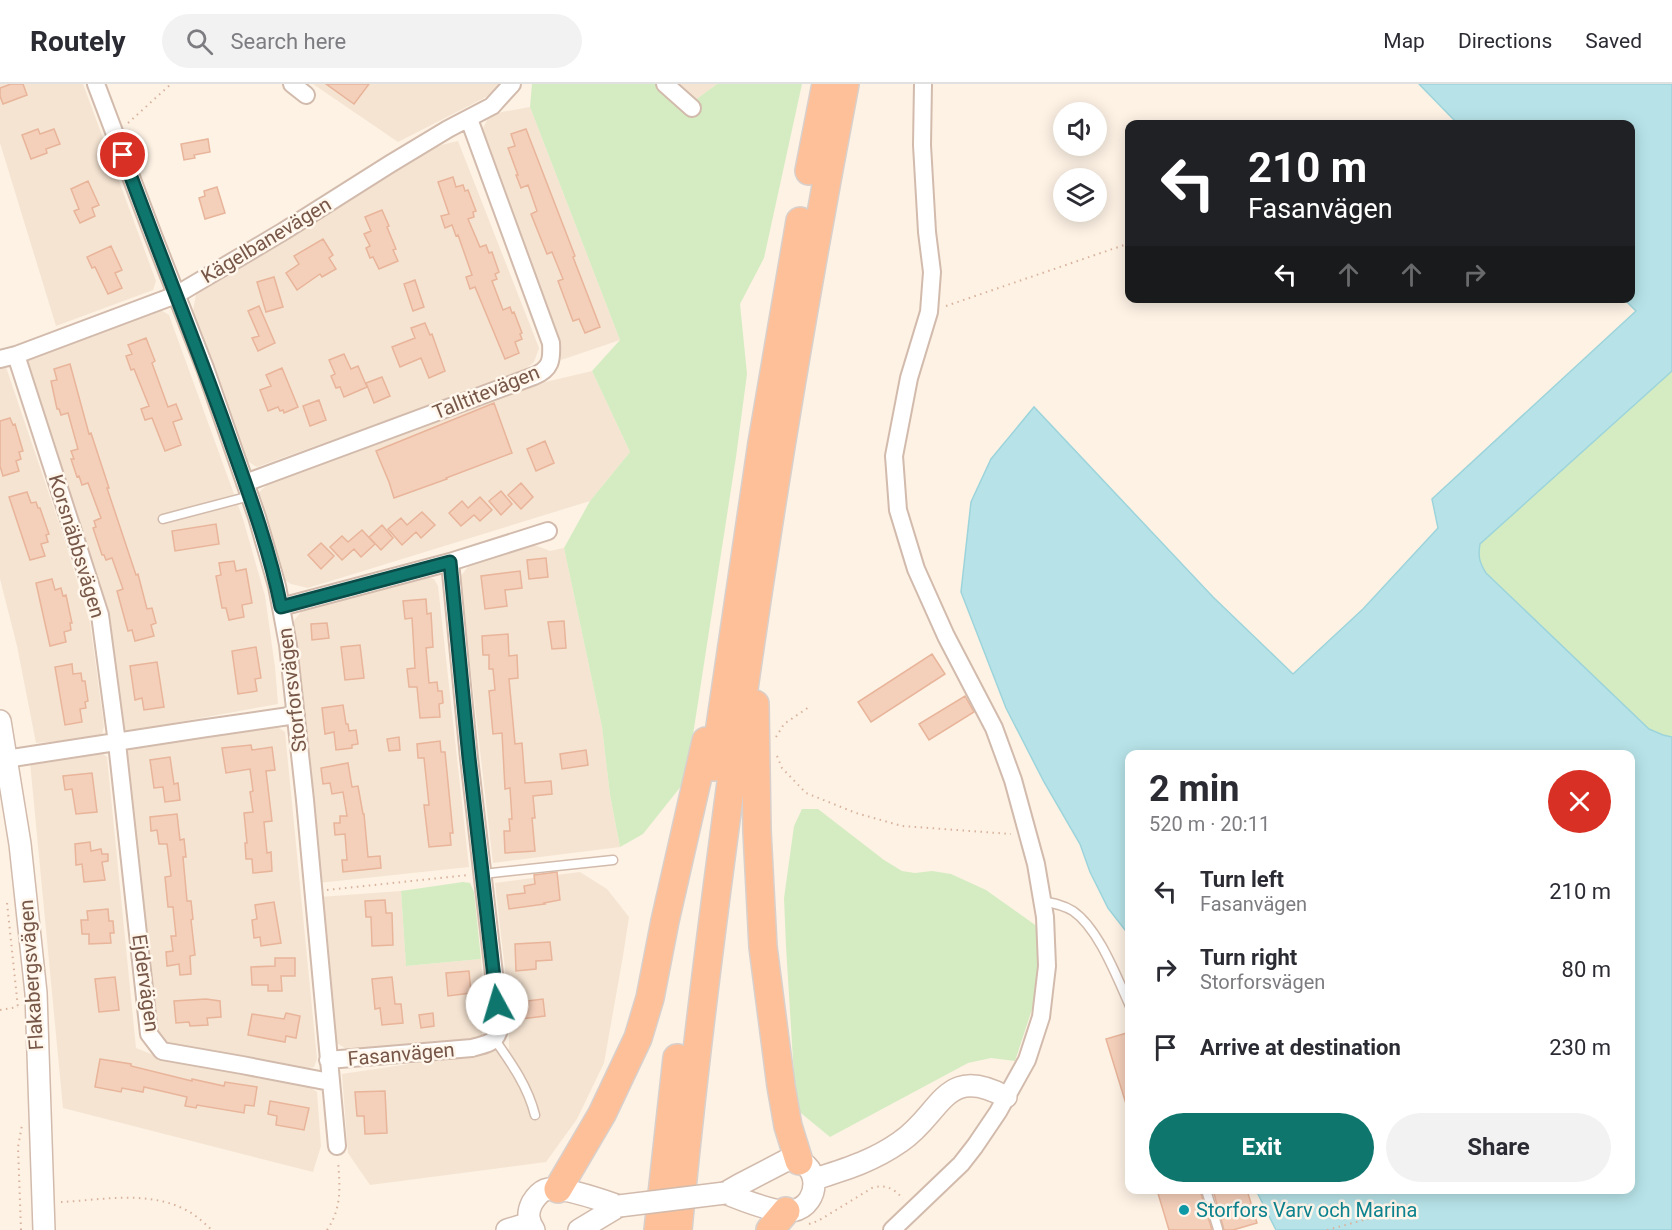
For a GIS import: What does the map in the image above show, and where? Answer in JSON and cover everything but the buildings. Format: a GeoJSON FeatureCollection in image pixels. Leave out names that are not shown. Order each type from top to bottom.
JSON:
{"type":"FeatureCollection","features":[{"type":"Feature","properties":{"kind":"highway"},"geometry":{"type":"LineString","coordinates":[[678,1230],[745,612],[782,319],[826,84]]}},
{"type":"Feature","properties":{"kind":"highway"},"geometry":{"type":"LineString","coordinates":[[658,1230],[697,892],[745,612],[793,372],[845,84]]}},
{"type":"Feature","properties":{"kind":"highway"},"geometry":{"type":"LineString","coordinates":[[745,612],[763,947],[788,1126],[807,1170]]}},
{"type":"Feature","properties":{"kind":"highway"},"geometry":{"type":"LineString","coordinates":[[558,1189],[602,1114],[638,1038],[650,998],[665,921],[745,612]]}},
{"type":"Feature","properties":{"kind":"street","name":"Storforsvägen"},"geometry":{"type":"LineString","coordinates":[[96,84],[205,368],[257,517],[277,586],[288,645],[296,715],[337,1146]]}},
{"type":"Feature","properties":{"kind":"street"},"geometry":{"type":"LineString","coordinates":[[292,84],[306,95]]}},
{"type":"Feature","properties":{"kind":"street","name":"Kägelbanevägen"},"geometry":{"type":"LineString","coordinates":[[8,357],[176,295],[284,231],[390,164],[492,106],[512,84]]}},
{"type":"Feature","properties":{"kind":"street"},"geometry":{"type":"LineString","coordinates":[[665,84],[692,108]]}},
{"type":"Feature","properties":{"kind":"street"},"geometry":{"type":"LineString","coordinates":[[892,1230],[961,1164],[998,1112],[1027,1060],[1041,1017],[1047,966],[1045,917],[1029,835],[1013,780],[994,728],[946,636],[916,569],[898,510],[894,456],[909,378],[929,312],[932,272],[927,232],[922,145],[923,84]]}},
{"type":"Feature","properties":{"kind":"street","name":"Talltitevägen"},"geometry":{"type":"LineString","coordinates":[[248,490],[542,373],[548,367],[551,343],[469,119]]}},
{"type":"Feature","properties":{"kind":"street","name":"Korsnäbbsvägen"},"geometry":{"type":"LineString","coordinates":[[8,357],[100,615],[117,743]]}},
{"type":"Feature","properties":{"kind":"street"},"geometry":{"type":"LineString","coordinates":[[281,607],[450,562],[548,531]]}},
{"type":"Feature","properties":{"kind":"street"},"geometry":{"type":"LineString","coordinates":[[450,562],[469,758],[500,1026],[495,1040]]}},
{"type":"Feature","properties":{"kind":"street"},"geometry":{"type":"LineString","coordinates":[[6,759],[296,715]]}},
{"type":"Feature","properties":{"kind":"street","name":"Flakabergsvägen"},"geometry":{"type":"LineString","coordinates":[[0,721],[20,844],[36,993],[44,1230]]}},
{"type":"Feature","properties":{"kind":"street","name":"Ejdervägen"},"geometry":{"type":"LineString","coordinates":[[117,743],[149,1034],[162,1051],[330,1082]]}},
{"type":"Feature","properties":{"kind":"street","name":"Fasanvägen"},"geometry":{"type":"LineString","coordinates":[[328,1060],[472,1048],[495,1040]]}},
{"type":"Feature","properties":{"kind":"street"},"geometry":{"type":"LineString","coordinates":[[507,1230],[532,1226],[529,1212],[536,1198],[545,1190],[558,1189],[620,1206],[725,1193],[787,1160],[807,1170],[861,1164],[884,1153],[903,1140],[920,1125],[943,1097],[956,1088],[973,1085],[987,1087],[1006,1097]]}},
{"type":"Feature","properties":{"kind":"street"},"geometry":{"type":"LineString","coordinates":[[725,1193],[788,1222],[805,1205],[813,1192],[807,1170]]}},
{"type":"Feature","properties":{"kind":"street"},"geometry":{"type":"LineString","coordinates":[[579,1230],[620,1206]]}},
{"type":"Feature","properties":{"kind":"lane"},"geometry":{"type":"LineString","coordinates":[[163,519],[248,490]]}},
{"type":"Feature","properties":{"kind":"lane"},"geometry":{"type":"LineString","coordinates":[[483,874],[613,860]]}},
{"type":"Feature","properties":{"kind":"lane"},"geometry":{"type":"LineString","coordinates":[[1042,901],[1056,903],[1083,919],[1102,948],[1125,996]]}},
{"type":"Feature","properties":{"kind":"lane"},"geometry":{"type":"LineString","coordinates":[[495,1040],[531,1097],[536,1115]]}},
{"type":"Feature","properties":{"kind":"lane"},"geometry":{"type":"LineString","coordinates":[[1207,1194],[1218,1229]]}},
{"type":"Feature","properties":{"kind":"path"},"geometry":{"type":"LineString","coordinates":[[115,135],[171,84]]}},
{"type":"Feature","properties":{"kind":"path"},"geometry":{"type":"LineString","coordinates":[[929,312],[1125,245]]}},
{"type":"Feature","properties":{"kind":"path"},"geometry":{"type":"LineString","coordinates":[[772,744],[784,724],[809,707]]}},
{"type":"Feature","properties":{"kind":"path"},"geometry":{"type":"LineString","coordinates":[[776,752],[782,768],[806,793],[856,813],[902,826],[1029,835]]}},
{"type":"Feature","properties":{"kind":"path"},"geometry":{"type":"LineString","coordinates":[[313,891],[483,874]]}},
{"type":"Feature","properties":{"kind":"path"},"geometry":{"type":"LineString","coordinates":[[6,895],[18,1017]]}},
{"type":"Feature","properties":{"kind":"path"},"geometry":{"type":"LineString","coordinates":[[0,1010],[18,1007]]}},
{"type":"Feature","properties":{"kind":"path"},"geometry":{"type":"LineString","coordinates":[[21,1230],[18,1147],[22,1117]]}},
{"type":"Feature","properties":{"kind":"path"},"geometry":{"type":"LineString","coordinates":[[327,1230],[334,1220],[340,1201],[337,1146]]}},
{"type":"Feature","properties":{"kind":"path"},"geometry":{"type":"LineString","coordinates":[[788,1222],[818,1221],[879,1186],[892,1189],[912,1210]]}},
{"type":"Feature","properties":{"kind":"path"},"geometry":{"type":"LineString","coordinates":[[43,1203],[140,1198],[161,1201],[186,1210],[212,1230]]}},
{"type":"Feature","properties":{"kind":"path"},"geometry":{"type":"LineString","coordinates":[[1327,1230],[1404,1209]]}},
{"type":"Feature","properties":{"kind":"shaded area"},"geometry":{"type":"Polygon","coordinates":[[[0,84],[83,84],[156,281],[153,290],[56,326],[0,143],[0,84]]]}},
{"type":"Feature","properties":{"kind":"shaded area"},"geometry":{"type":"Polygon","coordinates":[[[313,84],[501,84],[490,95],[398,142],[313,84]]]}},
{"type":"Feature","properties":{"kind":"shaded area"},"geometry":{"type":"Polygon","coordinates":[[[673,84],[717,84],[694,101],[673,84]]]}},
{"type":"Feature","properties":{"kind":"shaded area"},"geometry":{"type":"Polygon","coordinates":[[[530,107],[620,340],[561,360],[482,130],[489,116],[530,107]]]}},
{"type":"Feature","properties":{"kind":"shaded area"},"geometry":{"type":"Polygon","coordinates":[[[458,141],[539,348],[534,362],[523,371],[257,467],[244,459],[192,316],[196,294],[429,148],[458,141]]]}},
{"type":"Feature","properties":{"kind":"shaded area"},"geometry":{"type":"Polygon","coordinates":[[[159,309],[169,315],[243,519],[265,596],[278,704],[124,732],[119,727],[83,551],[27,358],[159,309]]]}},
{"type":"Feature","properties":{"kind":"shaded area"},"geometry":{"type":"Polygon","coordinates":[[[6,367],[90,623],[104,726],[102,735],[93,738],[36,743],[17,646],[0,579],[0,369],[6,367]]]}},
{"type":"Feature","properties":{"kind":"shaded area"},"geometry":{"type":"Polygon","coordinates":[[[592,371],[630,452],[590,501],[308,588],[291,584],[283,579],[257,494],[269,483],[537,384],[592,371]]]}},
{"type":"Feature","properties":{"kind":"shaded area"},"geometry":{"type":"Polygon","coordinates":[[[532,544],[550,551],[564,548],[602,727],[610,795],[620,847],[493,863],[460,577],[471,563],[532,544]]]}},
{"type":"Feature","properties":{"kind":"shaded area"},"geometry":{"type":"Polygon","coordinates":[[[425,576],[434,579],[438,586],[469,867],[318,883],[292,623],[301,612],[425,576]]]}},
{"type":"Feature","properties":{"kind":"shaded area"},"geometry":{"type":"Polygon","coordinates":[[[276,726],[285,732],[317,1059],[314,1067],[304,1069],[168,1043],[159,1038],[152,1028],[123,753],[132,745],[276,726]]]}},
{"type":"Feature","properties":{"kind":"shaded area"},"geometry":{"type":"Polygon","coordinates":[[[99,751],[107,757],[136,1048],[156,1056],[304,1083],[317,1092],[321,1146],[313,1172],[63,1108],[30,762],[99,751]]]}},
{"type":"Feature","properties":{"kind":"shaded area"},"geometry":{"type":"Polygon","coordinates":[[[580,872],[607,889],[629,917],[604,1063],[577,1119],[546,1162],[370,1185],[348,1153],[342,1074],[509,1049],[509,1004],[495,883],[580,872]]]}},
{"type":"Feature","properties":{"kind":"shaded area"},"geometry":{"type":"Polygon","coordinates":[[[401,891],[406,966],[481,959],[485,1020],[481,1039],[353,1053],[335,1042],[320,897],[401,891]]]}},
{"type":"Feature","properties":{"kind":"green space"},"geometry":{"type":"Polygon","coordinates":[[[532,84],[673,84],[694,101],[717,84],[802,84],[764,258],[740,304],[747,374],[686,780],[643,834],[620,847],[610,795],[602,727],[564,548],[590,501],[630,452],[592,371],[620,340],[530,107],[532,84]]]}},
{"type":"Feature","properties":{"kind":"green space"},"geometry":{"type":"Polygon","coordinates":[[[1672,371],[1672,737],[1649,729],[1486,573],[1481,562],[1480,544],[1672,371]]]}},
{"type":"Feature","properties":{"kind":"green space"},"geometry":{"type":"Polygon","coordinates":[[[802,809],[818,809],[884,860],[902,871],[915,873],[932,871],[951,874],[986,890],[1038,927],[1040,955],[1037,994],[1015,1061],[991,1058],[968,1063],[830,1137],[796,1109],[784,898],[794,826],[802,809]]]}},
{"type":"Feature","properties":{"kind":"green space"},"geometry":{"type":"Polygon","coordinates":[[[470,883],[474,892],[481,959],[406,966],[401,891],[470,883]]]}},
{"type":"Feature","properties":{"kind":"water"},"geometry":{"type":"Polygon","coordinates":[[[1419,84],[1672,84],[1672,371],[1480,544],[1479,552],[1480,562],[1486,573],[1649,729],[1672,737],[1672,1230],[1276,1230],[1258,1194],[1635,1194],[1635,750],[1125,750],[1125,930],[1108,908],[1090,872],[1080,844],[1044,782],[1006,708],[961,592],[971,502],[991,459],[1034,407],[1213,597],[1293,674],[1363,609],[1438,528],[1432,499],[1636,311],[1628,303],[1635,303],[1635,120],[1454,120],[1419,84]]]}},
{"type":"Feature","properties":{"kind":"place","name":"Storfors Varv och Marina"},"geometry":{"type":"Point","coordinates":[1184,1210]}},
{"type":"Feature","properties":{"kind":"route"},"geometry":{"type":"LineString","coordinates":[[123,155],[205,368],[257,517],[281,607],[450,562],[469,758],[497,1004]]}}]}
